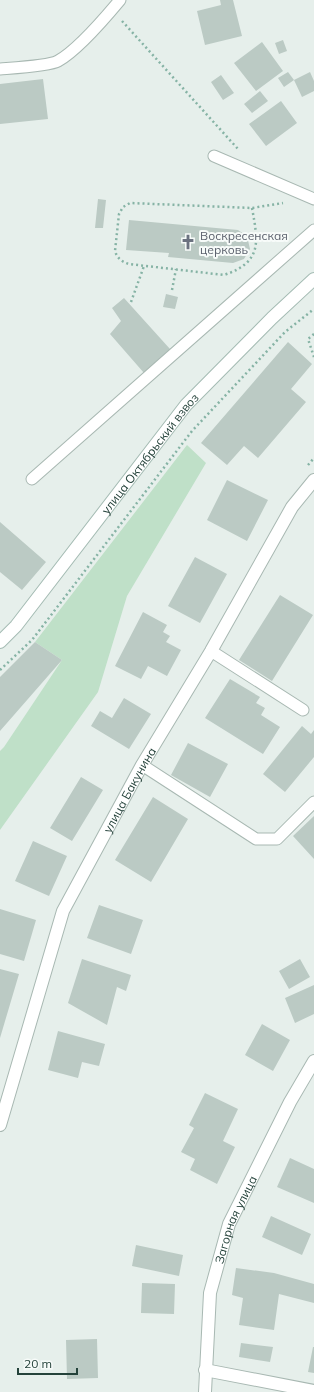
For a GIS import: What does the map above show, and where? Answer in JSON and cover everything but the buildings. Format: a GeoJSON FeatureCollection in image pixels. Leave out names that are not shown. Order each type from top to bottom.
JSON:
{"type":"FeatureCollection","features":[{"type":"Feature","properties":{"kind":"street","name":"улица Октябрьский взвоз"},"geometry":{"type":"LineString","coordinates":[[0,642],[16,626],[186,405],[272,318],[314,280]]}},
{"type":"Feature","properties":{"kind":"street","name":"улица Бакунина"},"geometry":{"type":"LineString","coordinates":[[0,1125],[63,911],[142,765],[211,651],[292,507],[314,480]]}},
{"type":"Feature","properties":{"kind":"street","name":"Загорная улица"},"geometry":{"type":"LineString","coordinates":[[205,1392],[210,1293],[229,1224],[290,1102],[314,1061]]}},
{"type":"Feature","properties":{"kind":"street"},"geometry":{"type":"LineString","coordinates":[[206,1370],[314,1391]]}},
{"type":"Feature","properties":{"kind":"lane"},"geometry":{"type":"LineString","coordinates":[[0,69],[29,67],[57,62],[78,45],[120,0]]}},
{"type":"Feature","properties":{"kind":"lane"},"geometry":{"type":"LineString","coordinates":[[214,156],[314,199]]}},
{"type":"Feature","properties":{"kind":"lane"},"geometry":{"type":"LineString","coordinates":[[32,479],[314,230]]}},
{"type":"Feature","properties":{"kind":"lane"},"geometry":{"type":"LineString","coordinates":[[211,651],[302,710]]}},
{"type":"Feature","properties":{"kind":"lane"},"geometry":{"type":"LineString","coordinates":[[142,765],[256,839],[276,838],[314,802]]}},
{"type":"Feature","properties":{"kind":"path"},"geometry":{"type":"LineString","coordinates":[[129,28],[226,134]]}},
{"type":"Feature","properties":{"kind":"path"},"geometry":{"type":"LineString","coordinates":[[252,208],[257,237],[256,246],[246,264],[231,273],[224,275],[144,266],[123,262],[115,252],[119,214],[123,207],[130,203],[252,208],[284,203]]}},
{"type":"Feature","properties":{"kind":"path"},"geometry":{"type":"LineString","coordinates":[[131,302],[144,266]]}},
{"type":"Feature","properties":{"kind":"path"},"geometry":{"type":"LineString","coordinates":[[172,290],[176,270]]}},
{"type":"Feature","properties":{"kind":"path"},"geometry":{"type":"LineString","coordinates":[[0,670],[32,640],[192,431],[285,332],[314,309]]}},
{"type":"Feature","properties":{"kind":"path"},"geometry":{"type":"LineString","coordinates":[[314,334],[308,339],[314,357]]}},
{"type":"Feature","properties":{"kind":"green space"},"geometry":{"type":"Polygon","coordinates":[[[187,445],[206,463],[127,596],[98,692],[0,830],[0,751],[62,660],[35,642],[187,445]]]}},
{"type":"Feature","properties":{"kind":"place","name":"Воскресенская церковь"},"geometry":{"type":"Point","coordinates":[188,242]}}]}
